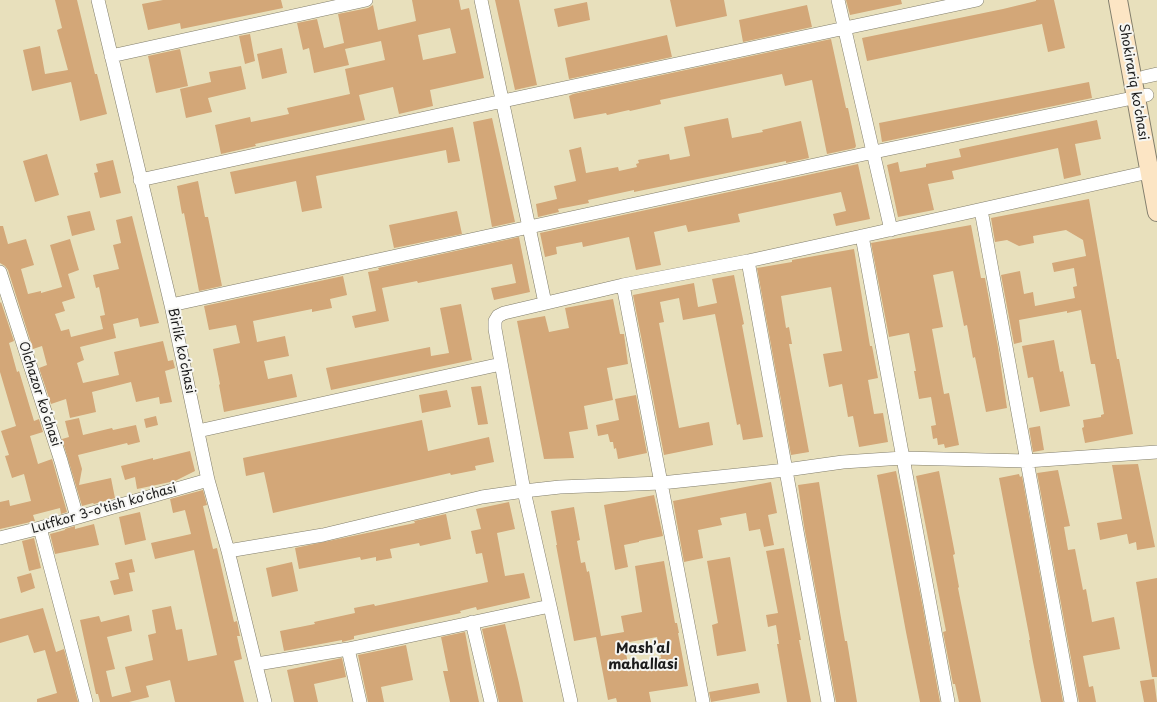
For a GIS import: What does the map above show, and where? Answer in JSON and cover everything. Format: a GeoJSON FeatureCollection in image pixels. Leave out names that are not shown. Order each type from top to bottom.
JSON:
{"type":"FeatureCollection","features":[{"type":"Feature","properties":{"kind":"main road","name":"Shokirariq ko'chasi"},"geometry":{"type":"LineString","coordinates":[[1118,0],[1157,149]]}},
{"type":"Feature","properties":{"kind":"main road","name":"Shokirariq ko'chasi"},"geometry":{"type":"LineString","coordinates":[[1130,0],[1150,75],[1142,96],[1153,171],[1157,212]]}},
{"type":"Feature","properties":{"kind":"street","name":"Birlik koʻchasi"},"geometry":{"type":"LineString","coordinates":[[98,0],[171,305],[208,480],[228,551],[257,664],[265,702]]}},
{"type":"Feature","properties":{"kind":"street"},"geometry":{"type":"LineString","coordinates":[[111,56],[366,0]]}},
{"type":"Feature","properties":{"kind":"street"},"geometry":{"type":"LineString","coordinates":[[481,0],[545,303]]}},
{"type":"Feature","properties":{"kind":"street"},"geometry":{"type":"LineString","coordinates":[[838,0],[891,230]]}},
{"type":"Feature","properties":{"kind":"street"},"geometry":{"type":"LineString","coordinates":[[140,180],[977,0]]}},
{"type":"Feature","properties":{"kind":"street"},"geometry":{"type":"LineString","coordinates":[[171,305],[874,152],[1142,96]]}},
{"type":"Feature","properties":{"kind":"street"},"geometry":{"type":"LineString","coordinates":[[571,702],[524,491],[495,329],[495,321],[498,316],[504,313],[624,285],[748,261],[1153,171]]}},
{"type":"Feature","properties":{"kind":"street"},"geometry":{"type":"LineString","coordinates":[[981,210],[1071,702]]}},
{"type":"Feature","properties":{"kind":"street"},"geometry":{"type":"LineString","coordinates":[[862,236],[948,702]]}},
{"type":"Feature","properties":{"kind":"street"},"geometry":{"type":"LineString","coordinates":[[748,261],[828,702]]}},
{"type":"Feature","properties":{"kind":"street","name":"Olchazor koʻchasi"},"geometry":{"type":"LineString","coordinates":[[0,272],[61,461],[77,517]]}},
{"type":"Feature","properties":{"kind":"street"},"geometry":{"type":"LineString","coordinates":[[624,285],[703,702]]}},
{"type":"Feature","properties":{"kind":"street"},"geometry":{"type":"LineString","coordinates":[[198,431],[501,364]]}},
{"type":"Feature","properties":{"kind":"street"},"geometry":{"type":"LineString","coordinates":[[228,551],[323,534],[482,496],[524,491],[661,483],[786,470],[843,462],[903,458],[1027,461],[1157,452]]}},
{"type":"Feature","properties":{"kind":"street","name":"Lutfkor 3-o'tish ko'chasi"},"geometry":{"type":"LineString","coordinates":[[0,538],[208,480]]}},
{"type":"Feature","properties":{"kind":"street"},"geometry":{"type":"LineString","coordinates":[[40,528],[86,702]]}},
{"type":"Feature","properties":{"kind":"street"},"geometry":{"type":"LineString","coordinates":[[257,664],[348,649],[550,606]]}},
{"type":"Feature","properties":{"kind":"street"},"geometry":{"type":"LineString","coordinates":[[472,622],[491,702]]}},
{"type":"Feature","properties":{"kind":"street"},"geometry":{"type":"LineString","coordinates":[[348,649],[360,702]]}},
{"type":"Feature","properties":{"kind":"building"},"geometry":{"type":"Polygon","coordinates":[[[55,0],[77,0],[95,74],[97,74],[107,114],[80,121],[71,82],[32,91],[23,50],[40,46],[45,74],[68,70],[57,30],[62,28],[55,0]]]}},
{"type":"Feature","properties":{"kind":"building"},"geometry":{"type":"Polygon","coordinates":[[[163,0],[281,0],[283,8],[181,29],[180,23],[148,30],[142,4],[163,0]]]}},
{"type":"Feature","properties":{"kind":"building"},"geometry":{"type":"Polygon","coordinates":[[[412,0],[459,0],[461,10],[469,8],[484,78],[430,90],[433,106],[399,114],[393,87],[359,95],[365,120],[255,144],[256,146],[221,154],[215,125],[250,117],[251,122],[289,114],[287,108],[350,94],[345,69],[385,60],[381,41],[345,49],[349,65],[314,73],[309,48],[303,50],[297,23],[317,19],[324,48],[344,43],[338,14],[368,8],[373,5],[378,30],[416,21],[412,0]],[[450,28],[418,35],[423,60],[456,53],[450,28]]]}},
{"type":"Feature","properties":{"kind":"building"},"geometry":{"type":"Polygon","coordinates":[[[495,0],[519,0],[537,85],[515,90],[495,0]]]}},
{"type":"Feature","properties":{"kind":"building"},"geometry":{"type":"Polygon","coordinates":[[[670,0],[724,0],[727,16],[676,27],[670,0]]]}},
{"type":"Feature","properties":{"kind":"building"},"geometry":{"type":"Polygon","coordinates":[[[846,0],[901,0],[902,4],[850,15],[846,0]]]}},
{"type":"Feature","properties":{"kind":"building"},"geometry":{"type":"Polygon","coordinates":[[[1036,0],[1054,0],[1065,48],[1048,52],[1042,24],[867,61],[862,38],[1003,9],[1036,0]]]}},
{"type":"Feature","properties":{"kind":"building"},"geometry":{"type":"Polygon","coordinates":[[[587,2],[590,20],[558,27],[554,9],[587,2]]]}},
{"type":"Feature","properties":{"kind":"building"},"geometry":{"type":"Polygon","coordinates":[[[807,5],[812,27],[743,42],[739,20],[807,5]]]}},
{"type":"Feature","properties":{"kind":"building"},"geometry":{"type":"Polygon","coordinates":[[[250,34],[255,61],[245,64],[239,36],[250,34]]]}},
{"type":"Feature","properties":{"kind":"building"},"geometry":{"type":"Polygon","coordinates":[[[667,35],[672,57],[569,79],[565,58],[667,35]]]}},
{"type":"Feature","properties":{"kind":"building"},"geometry":{"type":"Polygon","coordinates":[[[831,39],[846,108],[848,108],[856,146],[855,148],[827,154],[812,80],[785,86],[782,74],[660,100],[661,104],[630,111],[607,115],[606,113],[574,119],[569,96],[573,94],[831,39]]]}},
{"type":"Feature","properties":{"kind":"building"},"geometry":{"type":"Polygon","coordinates":[[[282,48],[287,73],[262,79],[257,54],[282,48]]]}},
{"type":"Feature","properties":{"kind":"building"},"geometry":{"type":"Polygon","coordinates":[[[180,49],[188,86],[156,93],[148,56],[180,49]]]}},
{"type":"Feature","properties":{"kind":"building"},"geometry":{"type":"Polygon","coordinates":[[[241,66],[246,89],[208,98],[212,112],[186,118],[180,89],[211,82],[209,72],[241,66]]]}},
{"type":"Feature","properties":{"kind":"building"},"geometry":{"type":"Polygon","coordinates":[[[1089,82],[1092,98],[882,142],[879,123],[1089,82]]]}},
{"type":"Feature","properties":{"kind":"building"},"geometry":{"type":"Polygon","coordinates":[[[492,118],[515,222],[492,227],[473,122],[492,118]]]}},
{"type":"Feature","properties":{"kind":"building"},"geometry":{"type":"Polygon","coordinates":[[[728,118],[732,138],[763,132],[762,130],[801,121],[809,158],[786,163],[786,161],[588,200],[589,203],[558,209],[559,212],[538,217],[536,204],[557,199],[554,186],[576,181],[569,150],[581,147],[586,173],[618,167],[619,171],[637,167],[636,164],[639,163],[638,160],[669,154],[670,160],[690,156],[684,127],[728,118]]]}},
{"type":"Feature","properties":{"kind":"building"},"geometry":{"type":"Polygon","coordinates":[[[1097,120],[1101,139],[1075,144],[1081,175],[1064,179],[1058,148],[952,171],[954,179],[928,184],[934,210],[898,217],[887,165],[898,162],[900,172],[926,167],[926,164],[961,157],[959,149],[1097,120]]]}},
{"type":"Feature","properties":{"kind":"building"},"geometry":{"type":"Polygon","coordinates":[[[453,127],[460,161],[448,163],[446,150],[316,176],[322,208],[302,212],[296,181],[235,194],[230,172],[453,127]]]}},
{"type":"Feature","properties":{"kind":"building"},"geometry":{"type":"Polygon","coordinates":[[[47,154],[59,195],[35,202],[23,161],[47,154]]]}},
{"type":"Feature","properties":{"kind":"building"},"geometry":{"type":"Polygon","coordinates":[[[113,160],[121,193],[100,198],[94,173],[98,172],[96,164],[113,160]]]}},
{"type":"Feature","properties":{"kind":"building"},"geometry":{"type":"Polygon","coordinates":[[[858,164],[870,219],[836,226],[833,214],[846,211],[841,192],[738,214],[740,222],[688,232],[686,225],[654,232],[661,265],[636,270],[629,237],[583,247],[582,242],[556,247],[557,254],[545,257],[540,233],[858,164]]]}},
{"type":"Feature","properties":{"kind":"building"},"geometry":{"type":"Polygon","coordinates":[[[198,181],[205,217],[208,217],[222,286],[199,291],[184,213],[182,214],[177,186],[198,181]]]}},
{"type":"Feature","properties":{"kind":"building"},"geometry":{"type":"Polygon","coordinates":[[[1089,199],[1117,359],[1119,359],[1133,434],[1085,443],[1082,428],[1084,427],[1083,420],[1101,417],[1101,415],[1104,414],[1095,364],[1091,364],[1081,310],[1067,313],[1067,311],[1019,320],[1022,342],[1014,344],[1001,275],[1020,271],[1024,294],[1033,292],[1035,306],[1075,298],[1073,287],[1077,286],[1074,268],[1054,272],[1052,263],[1086,256],[1083,240],[1066,230],[1033,236],[1034,243],[1019,246],[1007,240],[995,242],[991,218],[1089,199]]]}},
{"type":"Feature","properties":{"kind":"building"},"geometry":{"type":"Polygon","coordinates":[[[90,211],[95,230],[72,236],[67,216],[90,211]]]}},
{"type":"Feature","properties":{"kind":"building"},"geometry":{"type":"Polygon","coordinates":[[[457,211],[462,234],[394,248],[389,225],[457,211]]]}},
{"type":"Feature","properties":{"kind":"building"},"geometry":{"type":"Polygon","coordinates":[[[132,216],[159,323],[140,327],[138,318],[113,324],[116,338],[80,347],[84,360],[77,363],[83,383],[119,375],[114,352],[163,341],[168,361],[173,360],[175,368],[165,371],[172,402],[160,404],[159,397],[136,402],[131,382],[92,392],[96,412],[70,418],[66,399],[51,404],[39,368],[47,365],[42,346],[33,349],[8,270],[0,263],[0,226],[3,226],[8,244],[26,239],[34,265],[21,269],[28,294],[41,291],[41,293],[62,287],[50,245],[70,239],[79,270],[68,274],[75,298],[62,302],[65,311],[55,314],[61,331],[69,329],[71,337],[103,329],[100,316],[105,315],[99,287],[96,288],[93,275],[119,269],[113,245],[121,243],[116,220],[132,216]]]}},
{"type":"Feature","properties":{"kind":"building"},"geometry":{"type":"Polygon","coordinates":[[[971,225],[981,278],[985,278],[998,347],[1007,408],[986,412],[967,325],[964,326],[953,271],[933,275],[943,327],[932,329],[944,394],[949,393],[959,445],[945,448],[944,444],[938,445],[937,438],[933,439],[931,426],[936,425],[931,397],[919,399],[914,371],[916,371],[909,333],[889,337],[871,243],[971,225]]]}},
{"type":"Feature","properties":{"kind":"building"},"geometry":{"type":"Polygon","coordinates":[[[519,237],[530,292],[494,300],[491,288],[516,283],[512,264],[418,283],[417,281],[382,288],[389,321],[355,328],[352,316],[376,311],[368,272],[379,270],[378,268],[519,237]]]}},
{"type":"Feature","properties":{"kind":"building"},"geometry":{"type":"Polygon","coordinates":[[[854,249],[870,346],[872,346],[878,378],[868,380],[874,414],[883,413],[888,442],[859,447],[853,416],[848,417],[842,384],[829,387],[823,354],[842,351],[831,287],[781,296],[786,328],[789,327],[792,344],[789,344],[809,452],[791,455],[757,268],[854,249]]]}},
{"type":"Feature","properties":{"kind":"building"},"geometry":{"type":"Polygon","coordinates":[[[734,275],[744,324],[742,325],[763,437],[743,440],[740,424],[737,425],[715,314],[683,320],[679,298],[660,302],[664,322],[659,323],[679,428],[709,422],[713,445],[664,455],[633,295],[694,283],[698,307],[717,303],[712,279],[734,275]]]}},
{"type":"Feature","properties":{"kind":"building"},"geometry":{"type":"Polygon","coordinates":[[[343,276],[347,295],[330,299],[332,308],[312,312],[312,309],[253,321],[257,342],[285,336],[289,356],[264,361],[268,379],[292,374],[297,397],[224,412],[213,349],[240,343],[236,325],[209,330],[204,306],[343,276]]]}},
{"type":"Feature","properties":{"kind":"building"},"geometry":{"type":"Polygon","coordinates":[[[613,299],[620,334],[624,334],[628,364],[607,368],[613,400],[584,406],[588,429],[569,432],[574,458],[544,459],[517,321],[545,316],[549,332],[569,328],[565,308],[613,299]]]}},
{"type":"Feature","properties":{"kind":"building"},"geometry":{"type":"Polygon","coordinates":[[[1,302],[14,341],[9,343],[17,372],[19,371],[34,421],[39,419],[43,432],[30,436],[38,464],[52,459],[67,512],[61,514],[60,508],[33,515],[35,521],[0,529],[0,502],[9,500],[10,506],[31,501],[24,474],[12,478],[5,456],[9,455],[1,431],[16,426],[0,372],[1,302]]]}},
{"type":"Feature","properties":{"kind":"building"},"geometry":{"type":"Polygon","coordinates":[[[461,304],[472,360],[331,390],[326,368],[430,347],[431,356],[449,353],[440,308],[461,304]]]}},
{"type":"Feature","properties":{"kind":"building"},"geometry":{"type":"Polygon","coordinates":[[[1054,340],[1060,372],[1063,371],[1070,406],[1040,412],[1033,377],[1028,378],[1022,346],[1054,340]]]}},
{"type":"Feature","properties":{"kind":"building"},"geometry":{"type":"Polygon","coordinates":[[[481,386],[488,424],[478,425],[471,387],[481,386]]]}},
{"type":"Feature","properties":{"kind":"building"},"geometry":{"type":"Polygon","coordinates":[[[447,390],[451,407],[422,413],[419,395],[447,390]]]}},
{"type":"Feature","properties":{"kind":"building"},"geometry":{"type":"Polygon","coordinates":[[[636,395],[647,453],[618,459],[616,448],[614,449],[613,442],[610,442],[608,434],[598,436],[596,425],[619,420],[615,399],[636,395]]]}},
{"type":"Feature","properties":{"kind":"building"},"geometry":{"type":"Polygon","coordinates":[[[156,416],[158,425],[146,428],[144,419],[156,416]]]}},
{"type":"Feature","properties":{"kind":"building"},"geometry":{"type":"Polygon","coordinates":[[[79,418],[83,435],[112,428],[113,430],[136,425],[140,442],[128,445],[127,443],[78,455],[82,469],[79,485],[111,478],[115,498],[82,506],[62,439],[69,437],[65,421],[79,418]]]}},
{"type":"Feature","properties":{"kind":"building"},"geometry":{"type":"Polygon","coordinates":[[[422,420],[428,451],[489,437],[494,462],[475,466],[476,470],[451,475],[450,473],[273,513],[264,472],[246,476],[243,458],[422,420]]]}},
{"type":"Feature","properties":{"kind":"building"},"geometry":{"type":"Polygon","coordinates":[[[1040,426],[1044,450],[1033,452],[1029,428],[1040,426]]]}},
{"type":"Feature","properties":{"kind":"building"},"geometry":{"type":"Polygon","coordinates":[[[190,451],[195,471],[175,481],[137,489],[135,477],[125,480],[121,466],[190,451]]]}},
{"type":"Feature","properties":{"kind":"building"},"geometry":{"type":"Polygon","coordinates":[[[1138,464],[1155,547],[1137,550],[1136,542],[1129,544],[1127,534],[1100,540],[1097,523],[1122,519],[1112,465],[1138,464]]]}},
{"type":"Feature","properties":{"kind":"building"},"geometry":{"type":"Polygon","coordinates":[[[1058,470],[1070,526],[1064,527],[1068,550],[1075,549],[1083,590],[1086,589],[1092,622],[1114,617],[1120,649],[1083,656],[1089,687],[1093,686],[1096,702],[1079,702],[1037,473],[1058,470]]]}},
{"type":"Feature","properties":{"kind":"building"},"geometry":{"type":"Polygon","coordinates":[[[896,471],[940,702],[920,702],[906,632],[877,475],[896,471]]]}},
{"type":"Feature","properties":{"kind":"building"},"geometry":{"type":"Polygon","coordinates":[[[939,471],[955,554],[953,555],[958,588],[981,702],[959,702],[955,684],[953,684],[943,632],[946,631],[916,476],[939,471]]]}},
{"type":"Feature","properties":{"kind":"building"},"geometry":{"type":"Polygon","coordinates":[[[1019,474],[1020,477],[1022,476],[1063,702],[1041,702],[1033,662],[999,478],[1019,474]]]}},
{"type":"Feature","properties":{"kind":"building"},"geometry":{"type":"Polygon","coordinates":[[[771,482],[777,513],[768,515],[774,545],[764,547],[760,529],[749,531],[746,513],[720,518],[722,525],[698,530],[703,558],[684,562],[673,501],[771,482]]]}},
{"type":"Feature","properties":{"kind":"building"},"geometry":{"type":"Polygon","coordinates":[[[819,482],[845,641],[847,641],[857,702],[836,702],[804,526],[798,485],[819,482]]]}},
{"type":"Feature","properties":{"kind":"building"},"geometry":{"type":"Polygon","coordinates":[[[203,490],[207,505],[203,506],[213,549],[217,548],[234,622],[237,621],[240,636],[237,636],[242,659],[234,661],[244,702],[175,702],[170,680],[146,686],[149,697],[129,702],[100,702],[98,694],[96,694],[80,620],[99,616],[101,622],[129,615],[132,631],[107,637],[115,669],[106,671],[112,697],[131,692],[125,667],[153,660],[148,635],[156,633],[152,610],[171,606],[176,630],[182,629],[188,661],[217,655],[194,550],[155,559],[151,543],[191,534],[185,510],[173,513],[170,499],[203,490]]]}},
{"type":"Feature","properties":{"kind":"building"},"geometry":{"type":"Polygon","coordinates":[[[654,495],[663,536],[624,545],[628,567],[615,570],[604,505],[654,495]]]}},
{"type":"Feature","properties":{"kind":"building"},"geometry":{"type":"Polygon","coordinates":[[[509,502],[515,529],[497,533],[505,576],[524,573],[530,598],[477,610],[476,607],[460,611],[461,613],[354,636],[354,639],[342,642],[342,640],[284,651],[280,631],[315,624],[314,622],[355,613],[354,608],[374,604],[375,606],[488,582],[482,553],[476,554],[471,531],[481,529],[476,509],[509,502]]]}},
{"type":"Feature","properties":{"kind":"building"},"geometry":{"type":"Polygon","coordinates":[[[574,507],[580,540],[577,541],[581,563],[585,562],[587,572],[589,571],[601,636],[624,632],[621,616],[642,612],[635,566],[664,561],[688,686],[649,692],[651,702],[617,702],[616,698],[608,700],[596,637],[574,641],[551,511],[574,507]],[[657,637],[624,643],[628,664],[661,658],[657,637]]]}},
{"type":"Feature","properties":{"kind":"building"},"geometry":{"type":"Polygon","coordinates":[[[140,512],[146,540],[125,545],[119,517],[140,512]]]}},
{"type":"Feature","properties":{"kind":"building"},"geometry":{"type":"Polygon","coordinates":[[[446,514],[451,539],[420,546],[419,543],[390,549],[392,558],[376,561],[376,557],[361,560],[360,557],[299,569],[295,548],[415,523],[414,521],[446,514]]]}},
{"type":"Feature","properties":{"kind":"building"},"geometry":{"type":"Polygon","coordinates":[[[94,524],[99,545],[55,554],[50,534],[75,526],[75,529],[94,524]]]}},
{"type":"Feature","properties":{"kind":"building"},"geometry":{"type":"Polygon","coordinates":[[[34,538],[41,568],[29,571],[22,541],[34,538]]]}},
{"type":"Feature","properties":{"kind":"building"},"geometry":{"type":"Polygon","coordinates":[[[784,548],[811,702],[787,702],[777,644],[779,644],[776,625],[768,627],[766,615],[778,613],[766,551],[784,548]]]}},
{"type":"Feature","properties":{"kind":"building"},"geometry":{"type":"Polygon","coordinates":[[[730,557],[746,651],[717,656],[712,625],[718,623],[707,561],[730,557]]]}},
{"type":"Feature","properties":{"kind":"building"},"geometry":{"type":"Polygon","coordinates":[[[132,559],[135,572],[129,573],[133,591],[114,595],[110,581],[119,579],[115,563],[132,559]]]}},
{"type":"Feature","properties":{"kind":"building"},"geometry":{"type":"Polygon","coordinates":[[[292,562],[298,591],[272,597],[266,568],[292,562]]]}},
{"type":"Feature","properties":{"kind":"building"},"geometry":{"type":"Polygon","coordinates":[[[31,573],[35,588],[21,593],[17,577],[31,573]]]}},
{"type":"Feature","properties":{"kind":"building"},"geometry":{"type":"Polygon","coordinates":[[[1157,578],[1157,677],[1152,677],[1136,582],[1157,578]]]}},
{"type":"Feature","properties":{"kind":"building"},"geometry":{"type":"Polygon","coordinates":[[[43,608],[56,652],[64,649],[78,702],[37,702],[37,699],[57,693],[45,650],[34,653],[28,635],[0,643],[0,619],[43,608]]]}},
{"type":"Feature","properties":{"kind":"building"},"geometry":{"type":"Polygon","coordinates":[[[505,624],[523,702],[499,702],[482,629],[505,624]]]}},
{"type":"Feature","properties":{"kind":"building"},"geometry":{"type":"Polygon","coordinates":[[[465,632],[479,702],[450,702],[443,671],[448,671],[441,637],[465,632]]]}},
{"type":"Feature","properties":{"kind":"building"},"geometry":{"type":"Polygon","coordinates":[[[406,645],[413,680],[381,687],[384,702],[368,702],[358,655],[406,645]]]}},
{"type":"Feature","properties":{"kind":"building"},"geometry":{"type":"Polygon","coordinates":[[[342,658],[346,677],[314,684],[318,702],[294,702],[287,670],[342,658]]]}},
{"type":"Feature","properties":{"kind":"building"},"geometry":{"type":"Polygon","coordinates":[[[1154,679],[1157,702],[1144,702],[1140,681],[1154,679]]]}},
{"type":"Feature","properties":{"kind":"building"},"geometry":{"type":"Polygon","coordinates":[[[758,683],[760,693],[711,702],[709,692],[758,683]]]}},
{"type":"Feature","properties":{"kind":"district","name":"Mashʼal mahallasi"},"geometry":{"type":"Point","coordinates":[643,658]}}]}
